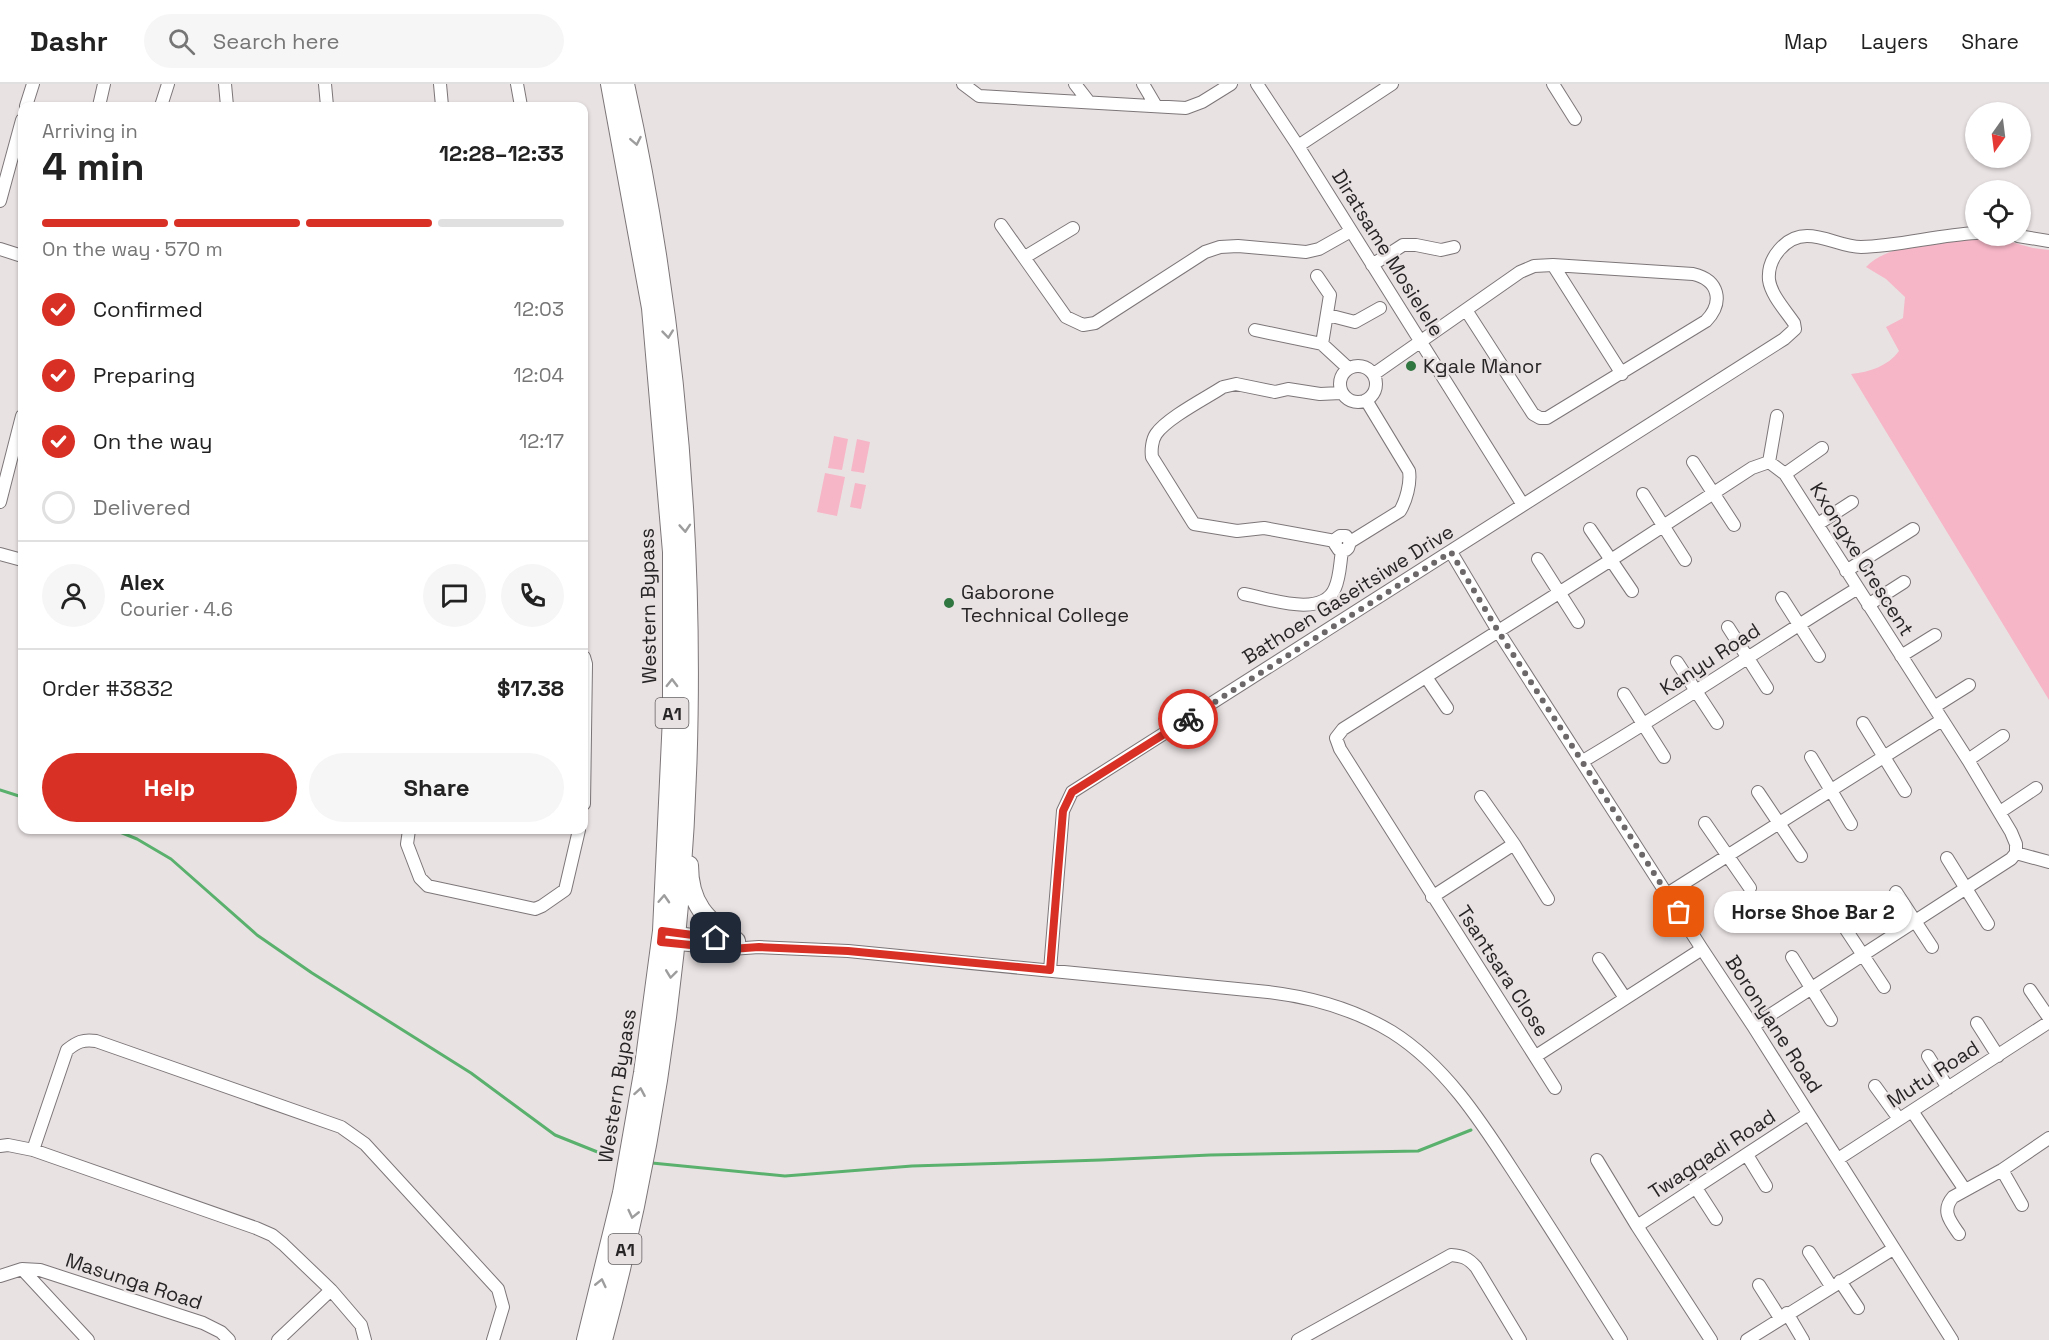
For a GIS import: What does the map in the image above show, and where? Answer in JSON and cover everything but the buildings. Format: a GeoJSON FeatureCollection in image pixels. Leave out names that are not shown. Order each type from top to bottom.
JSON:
{"type":"FeatureCollection","features":[{"type":"Feature","properties":{"kind":"highway","name":"Western Bypass"},"geometry":{"type":"LineString","coordinates":[[586,1340],[622,1193],[669,937],[672,552],[651,308],[610,84]]}},
{"type":"Feature","properties":{"kind":"highway","name":"Western Bypass"},"geometry":{"type":"LineString","coordinates":[[603,1340],[637,1198],[658,1077],[669,937],[686,789],[689,648],[687,546],[665,307],[655,240],[625,84]]}},
{"type":"Feature","properties":{"kind":"highway"},"geometry":{"type":"LineString","coordinates":[[686,789],[689,877],[696,904],[704,916],[736,941]]}},
{"type":"Feature","properties":{"kind":"street"},"geometry":{"type":"LineString","coordinates":[[27,102],[33,84]]}},
{"type":"Feature","properties":{"kind":"street"},"geometry":{"type":"LineString","coordinates":[[100,102],[104,84]]}},
{"type":"Feature","properties":{"kind":"street"},"geometry":{"type":"LineString","coordinates":[[162,102],[168,84]]}},
{"type":"Feature","properties":{"kind":"street"},"geometry":{"type":"LineString","coordinates":[[225,84],[227,102]]}},
{"type":"Feature","properties":{"kind":"street"},"geometry":{"type":"LineString","coordinates":[[325,84],[327,102]]}},
{"type":"Feature","properties":{"kind":"street"},"geometry":{"type":"LineString","coordinates":[[440,84],[442,102]]}},
{"type":"Feature","properties":{"kind":"street"},"geometry":{"type":"LineString","coordinates":[[517,84],[520,102]]}},
{"type":"Feature","properties":{"kind":"street"},"geometry":{"type":"LineString","coordinates":[[963,84],[979,96],[1185,108],[1202,102],[1230,84]]}},
{"type":"Feature","properties":{"kind":"street"},"geometry":{"type":"LineString","coordinates":[[1075,84],[1089,102]]}},
{"type":"Feature","properties":{"kind":"street"},"geometry":{"type":"LineString","coordinates":[[1143,84],[1156,106]]}},
{"type":"Feature","properties":{"kind":"street","name":"Diratsame Mosielele"},"geometry":{"type":"LineString","coordinates":[[1257,84],[1523,505]]}},
{"type":"Feature","properties":{"kind":"street"},"geometry":{"type":"LineString","coordinates":[[1298,146],[1392,84]]}},
{"type":"Feature","properties":{"kind":"street"},"geometry":{"type":"LineString","coordinates":[[1553,84],[1575,119]]}},
{"type":"Feature","properties":{"kind":"street"},"geometry":{"type":"LineString","coordinates":[[0,201],[18,135]]}},
{"type":"Feature","properties":{"kind":"street"},"geometry":{"type":"LineString","coordinates":[[1001,225],[1066,317],[1083,325],[1095,323],[1205,252],[1238,246],[1306,252],[1319,249],[1351,231]]}},
{"type":"Feature","properties":{"kind":"street"},"geometry":{"type":"LineString","coordinates":[[1025,257],[1073,228]]}},
{"type":"Feature","properties":{"kind":"street","name":"Bathoen Gaseitsiwe Drive"},"geometry":{"type":"LineString","coordinates":[[1050,970],[1063,811],[1072,792],[1769,350],[1795,329],[1794,323],[1779,301],[1769,280],[1776,254],[1794,239],[1809,236],[1860,247],[1965,234]]}},
{"type":"Feature","properties":{"kind":"street"},"geometry":{"type":"LineString","coordinates":[[2031,238],[2049,241]]}},
{"type":"Feature","properties":{"kind":"street"},"geometry":{"type":"LineString","coordinates":[[1372,265],[1403,245],[1441,250],[1454,247]]}},
{"type":"Feature","properties":{"kind":"street"},"geometry":{"type":"LineString","coordinates":[[0,249],[18,254]]}},
{"type":"Feature","properties":{"kind":"street"},"geometry":{"type":"LineString","coordinates":[[1374,374],[1520,272],[1534,266],[1553,265],[1703,276],[1712,283],[1718,301],[1713,314],[1706,321],[1547,418],[1540,418],[1533,414],[1466,310]]}},
{"type":"Feature","properties":{"kind":"street"},"geometry":{"type":"LineString","coordinates":[[1553,265],[1622,374]]}},
{"type":"Feature","properties":{"kind":"street"},"geometry":{"type":"LineString","coordinates":[[1317,276],[1330,295],[1322,344]]}},
{"type":"Feature","properties":{"kind":"street"},"geometry":{"type":"LineString","coordinates":[[1328,315],[1355,322],[1380,308]]}},
{"type":"Feature","properties":{"kind":"street"},"geometry":{"type":"LineString","coordinates":[[1256,330],[1322,344],[1348,368]]}},
{"type":"Feature","properties":{"kind":"street"},"geometry":{"type":"LineString","coordinates":[[1355,365],[1362,366],[1374,374],[1376,389],[1366,400],[1352,401],[1341,393],[1340,379],[1348,368],[1355,365]]}},
{"type":"Feature","properties":{"kind":"street"},"geometry":{"type":"LineString","coordinates":[[1341,393],[1320,394],[1288,389],[1275,392],[1236,384],[1223,387],[1164,426],[1154,438],[1152,457],[1194,524],[1242,532],[1264,528],[1343,544],[1400,511],[1410,477],[1409,471],[1366,400]]}},
{"type":"Feature","properties":{"kind":"street"},"geometry":{"type":"LineString","coordinates":[[1447,708],[1426,677],[1752,468],[1769,462],[1777,416]]}},
{"type":"Feature","properties":{"kind":"street"},"geometry":{"type":"LineString","coordinates":[[1785,474],[1822,448]]}},
{"type":"Feature","properties":{"kind":"street"},"geometry":{"type":"LineString","coordinates":[[1,493],[18,450]]}},
{"type":"Feature","properties":{"kind":"street"},"geometry":{"type":"LineString","coordinates":[[1693,462],[1734,525]]}},
{"type":"Feature","properties":{"kind":"street","name":"Kxongxe Crescent"},"geometry":{"type":"LineString","coordinates":[[1769,462],[1785,474],[1968,760],[2000,812],[2016,844],[2016,853]]}},
{"type":"Feature","properties":{"kind":"street"},"geometry":{"type":"LineString","coordinates":[[1643,494],[1685,560]]}},
{"type":"Feature","properties":{"kind":"street"},"geometry":{"type":"LineString","coordinates":[[1818,524],[1852,502]]}},
{"type":"Feature","properties":{"kind":"street"},"geometry":{"type":"LineString","coordinates":[[1590,529],[1632,591]]}},
{"type":"Feature","properties":{"kind":"street"},"geometry":{"type":"LineString","coordinates":[[1846,571],[1913,529]]}},
{"type":"Feature","properties":{"kind":"street"},"geometry":{"type":"LineString","coordinates":[[1244,594],[1304,606],[1325,599],[1334,592],[1343,544]]}},
{"type":"Feature","properties":{"kind":"street","name":"Boronyane Road"},"geometry":{"type":"LineString","coordinates":[[1451,552],[1498,631],[1754,1026],[1952,1340]]}},
{"type":"Feature","properties":{"kind":"street"},"geometry":{"type":"LineString","coordinates":[[0,554],[18,559]]}},
{"type":"Feature","properties":{"kind":"street"},"geometry":{"type":"LineString","coordinates":[[1538,559],[1578,622]]}},
{"type":"Feature","properties":{"kind":"street"},"geometry":{"type":"LineString","coordinates":[[1868,605],[1904,582]]}},
{"type":"Feature","properties":{"kind":"street","name":"Kanyu Road"},"geometry":{"type":"LineString","coordinates":[[1583,761],[1643,726],[1858,588]]}},
{"type":"Feature","properties":{"kind":"street"},"geometry":{"type":"LineString","coordinates":[[1782,598],[1820,656]]}},
{"type":"Feature","properties":{"kind":"street"},"geometry":{"type":"LineString","coordinates":[[1728,627],[1767,688]]}},
{"type":"Feature","properties":{"kind":"street"},"geometry":{"type":"LineString","coordinates":[[1901,656],[1935,635]]}},
{"type":"Feature","properties":{"kind":"street"},"geometry":{"type":"LineString","coordinates":[[1677,662],[1717,723]]}},
{"type":"Feature","properties":{"kind":"street","name":"Tsantsara Close"},"geometry":{"type":"LineString","coordinates":[[1426,677],[1343,729],[1336,738],[1340,749],[1432,897],[1536,1056],[1702,949]]}},
{"type":"Feature","properties":{"kind":"street"},"geometry":{"type":"LineString","coordinates":[[1934,708],[1969,685]]}},
{"type":"Feature","properties":{"kind":"street"},"geometry":{"type":"LineString","coordinates":[[1624,694],[1664,757]]}},
{"type":"Feature","properties":{"kind":"street"},"geometry":{"type":"LineString","coordinates":[[1667,894],[1942,720]]}},
{"type":"Feature","properties":{"kind":"street"},"geometry":{"type":"LineString","coordinates":[[1863,723],[1905,791]]}},
{"type":"Feature","properties":{"kind":"street"},"geometry":{"type":"LineString","coordinates":[[1968,760],[2003,736]]}},
{"type":"Feature","properties":{"kind":"street"},"geometry":{"type":"LineString","coordinates":[[1811,757],[1851,824]]}},
{"type":"Feature","properties":{"kind":"street"},"geometry":{"type":"LineString","coordinates":[[2000,812],[2036,788]]}},
{"type":"Feature","properties":{"kind":"street"},"geometry":{"type":"LineString","coordinates":[[1758,792],[1801,856]]}},
{"type":"Feature","properties":{"kind":"street"},"geometry":{"type":"LineString","coordinates":[[1481,797],[1548,899]]}},
{"type":"Feature","properties":{"kind":"street"},"geometry":{"type":"LineString","coordinates":[[1705,823],[1750,888]]}},
{"type":"Feature","properties":{"kind":"street"},"geometry":{"type":"LineString","coordinates":[[408,834],[407,844],[420,878],[428,886],[535,909],[565,890],[578,834]]}},
{"type":"Feature","properties":{"kind":"street"},"geometry":{"type":"LineString","coordinates":[[1432,897],[1514,844]]}},
{"type":"Feature","properties":{"kind":"street"},"geometry":{"type":"LineString","coordinates":[[1754,1026],[2011,859],[2016,853],[2049,862]]}},
{"type":"Feature","properties":{"kind":"street"},"geometry":{"type":"LineString","coordinates":[[1947,858],[1988,924]]}},
{"type":"Feature","properties":{"kind":"street"},"geometry":{"type":"LineString","coordinates":[[1896,892],[1932,947]]}},
{"type":"Feature","properties":{"kind":"street"},"geometry":{"type":"LineString","coordinates":[[1843,925],[1884,987]]}},
{"type":"Feature","properties":{"kind":"street"},"geometry":{"type":"LineString","coordinates":[[669,937],[736,941],[759,947]]}},
{"type":"Feature","properties":{"kind":"street"},"geometry":{"type":"LineString","coordinates":[[669,937],[731,949],[759,947],[848,951],[1290,995],[1335,1006],[1373,1021],[1424,1056],[1472,1108],[1621,1340]]}},
{"type":"Feature","properties":{"kind":"street"},"geometry":{"type":"LineString","coordinates":[[1792,957],[1831,1020]]}},
{"type":"Feature","properties":{"kind":"street"},"geometry":{"type":"LineString","coordinates":[[1599,959],[1625,998]]}},
{"type":"Feature","properties":{"kind":"street"},"geometry":{"type":"LineString","coordinates":[[2030,990],[2049,1020]]}},
{"type":"Feature","properties":{"kind":"street","name":"Mutu Road"},"geometry":{"type":"LineString","coordinates":[[1838,1159],[1998,1056],[2049,1020]]}},
{"type":"Feature","properties":{"kind":"street"},"geometry":{"type":"LineString","coordinates":[[1977,1023],[1998,1056]]}},
{"type":"Feature","properties":{"kind":"street"},"geometry":{"type":"LineString","coordinates":[[33,1150],[67,1050],[76,1042],[86,1039],[341,1127],[373,1152],[498,1289],[503,1307],[494,1340]]}},
{"type":"Feature","properties":{"kind":"street"},"geometry":{"type":"LineString","coordinates":[[1536,1056],[1556,1088]]}},
{"type":"Feature","properties":{"kind":"street"},"geometry":{"type":"LineString","coordinates":[[1928,1056],[1948,1088]]}},
{"type":"Feature","properties":{"kind":"street"},"geometry":{"type":"LineString","coordinates":[[1875,1086],[1899,1119]]}},
{"type":"Feature","properties":{"kind":"street"},"geometry":{"type":"LineString","coordinates":[[1912,1110],[1965,1190]]}},
{"type":"Feature","properties":{"kind":"street","name":"Twagqadi Road"},"geometry":{"type":"LineString","coordinates":[[1637,1226],[1808,1114]]}},
{"type":"Feature","properties":{"kind":"street"},"geometry":{"type":"LineString","coordinates":[[1959,1234],[1947,1216],[1946,1209],[1953,1197],[2001,1170],[2049,1138]]}},
{"type":"Feature","properties":{"kind":"street"},"geometry":{"type":"LineString","coordinates":[[0,1146],[8,1145],[33,1150],[272,1235],[331,1290],[361,1325],[365,1340]]}},
{"type":"Feature","properties":{"kind":"street"},"geometry":{"type":"LineString","coordinates":[[1747,1155],[1766,1186]]}},
{"type":"Feature","properties":{"kind":"street"},"geometry":{"type":"LineString","coordinates":[[1597,1160],[1711,1340]]}},
{"type":"Feature","properties":{"kind":"street"},"geometry":{"type":"LineString","coordinates":[[2001,1170],[2022,1205]]}},
{"type":"Feature","properties":{"kind":"street"},"geometry":{"type":"LineString","coordinates":[[1696,1188],[1716,1219]]}},
{"type":"Feature","properties":{"kind":"street"},"geometry":{"type":"LineString","coordinates":[[1747,1340],[1893,1249]]}},
{"type":"Feature","properties":{"kind":"street"},"geometry":{"type":"LineString","coordinates":[[1809,1252],[1858,1308]]}},
{"type":"Feature","properties":{"kind":"street"},"geometry":{"type":"LineString","coordinates":[[1298,1340],[1451,1255],[1469,1259],[1476,1267],[1520,1340]]}},
{"type":"Feature","properties":{"kind":"street"},"geometry":{"type":"LineString","coordinates":[[0,1276],[22,1269],[88,1340]]}},
{"type":"Feature","properties":{"kind":"street","name":"Masunga Road"},"geometry":{"type":"LineString","coordinates":[[22,1269],[40,1270],[203,1323],[221,1332],[229,1340]]}},
{"type":"Feature","properties":{"kind":"street"},"geometry":{"type":"LineString","coordinates":[[1759,1285],[1803,1340]]}},
{"type":"Feature","properties":{"kind":"street"},"geometry":{"type":"LineString","coordinates":[[278,1340],[331,1290]]}},
{"type":"Feature","properties":{"kind":"shaded area"},"geometry":{"type":"Polygon","coordinates":[[[1965,239],[1965,246],[2026,246],[2049,250],[2049,700],[1851,374],[1878,367],[1890,361],[1899,351],[1886,327],[1903,318],[1905,297],[1886,279],[1866,267],[1877,258],[1891,252],[1925,243],[1965,239]]]}},
{"type":"Feature","properties":{"kind":"shaded area"},"geometry":{"type":"Polygon","coordinates":[[[834,436],[848,439],[842,470],[828,468],[834,436]]]}},
{"type":"Feature","properties":{"kind":"shaded area"},"geometry":{"type":"Polygon","coordinates":[[[857,439],[870,442],[864,473],[851,471],[857,439]]]}},
{"type":"Feature","properties":{"kind":"shaded area"},"geometry":{"type":"Polygon","coordinates":[[[825,473],[845,477],[837,516],[817,512],[825,473]]]}},
{"type":"Feature","properties":{"kind":"shaded area"},"geometry":{"type":"Polygon","coordinates":[[[855,483],[866,485],[861,509],[850,507],[855,483]]]}},
{"type":"Feature","properties":{"kind":"waterway"},"geometry":{"type":"LineString","coordinates":[[0,790],[18,796]]}},
{"type":"Feature","properties":{"kind":"waterway"},"geometry":{"type":"LineString","coordinates":[[125,834],[171,859],[257,935],[312,973],[471,1073],[555,1135],[600,1153]]}},
{"type":"Feature","properties":{"kind":"waterway"},"geometry":{"type":"LineString","coordinates":[[652,1163],[785,1176],[912,1166],[1210,1155],[1418,1151],[1471,1130]]}},
{"type":"Feature","properties":{"kind":"way so far"},"geometry":{"type":"LineString","coordinates":[[1188,719],[1451,552],[1498,631],[1679,912]]}},
{"type":"Feature","properties":{"kind":"place","name":"Kgale Manor"},"geometry":{"type":"Point","coordinates":[1411,366]}},
{"type":"Feature","properties":{"kind":"place","name":"Gaborone Technical College"},"geometry":{"type":"Point","coordinates":[949,603]}},
{"type":"Feature","properties":{"kind":"place","name":"Horse Shoe Bar 2"},"geometry":{"type":"Point","coordinates":[1679,912]}},
{"type":"Feature","properties":{"kind":"route"},"geometry":{"type":"LineString","coordinates":[[716,938],[662,931],[661,942],[731,949],[759,947],[848,951],[1050,970],[1063,811],[1069,796],[1188,719]]}}]}
